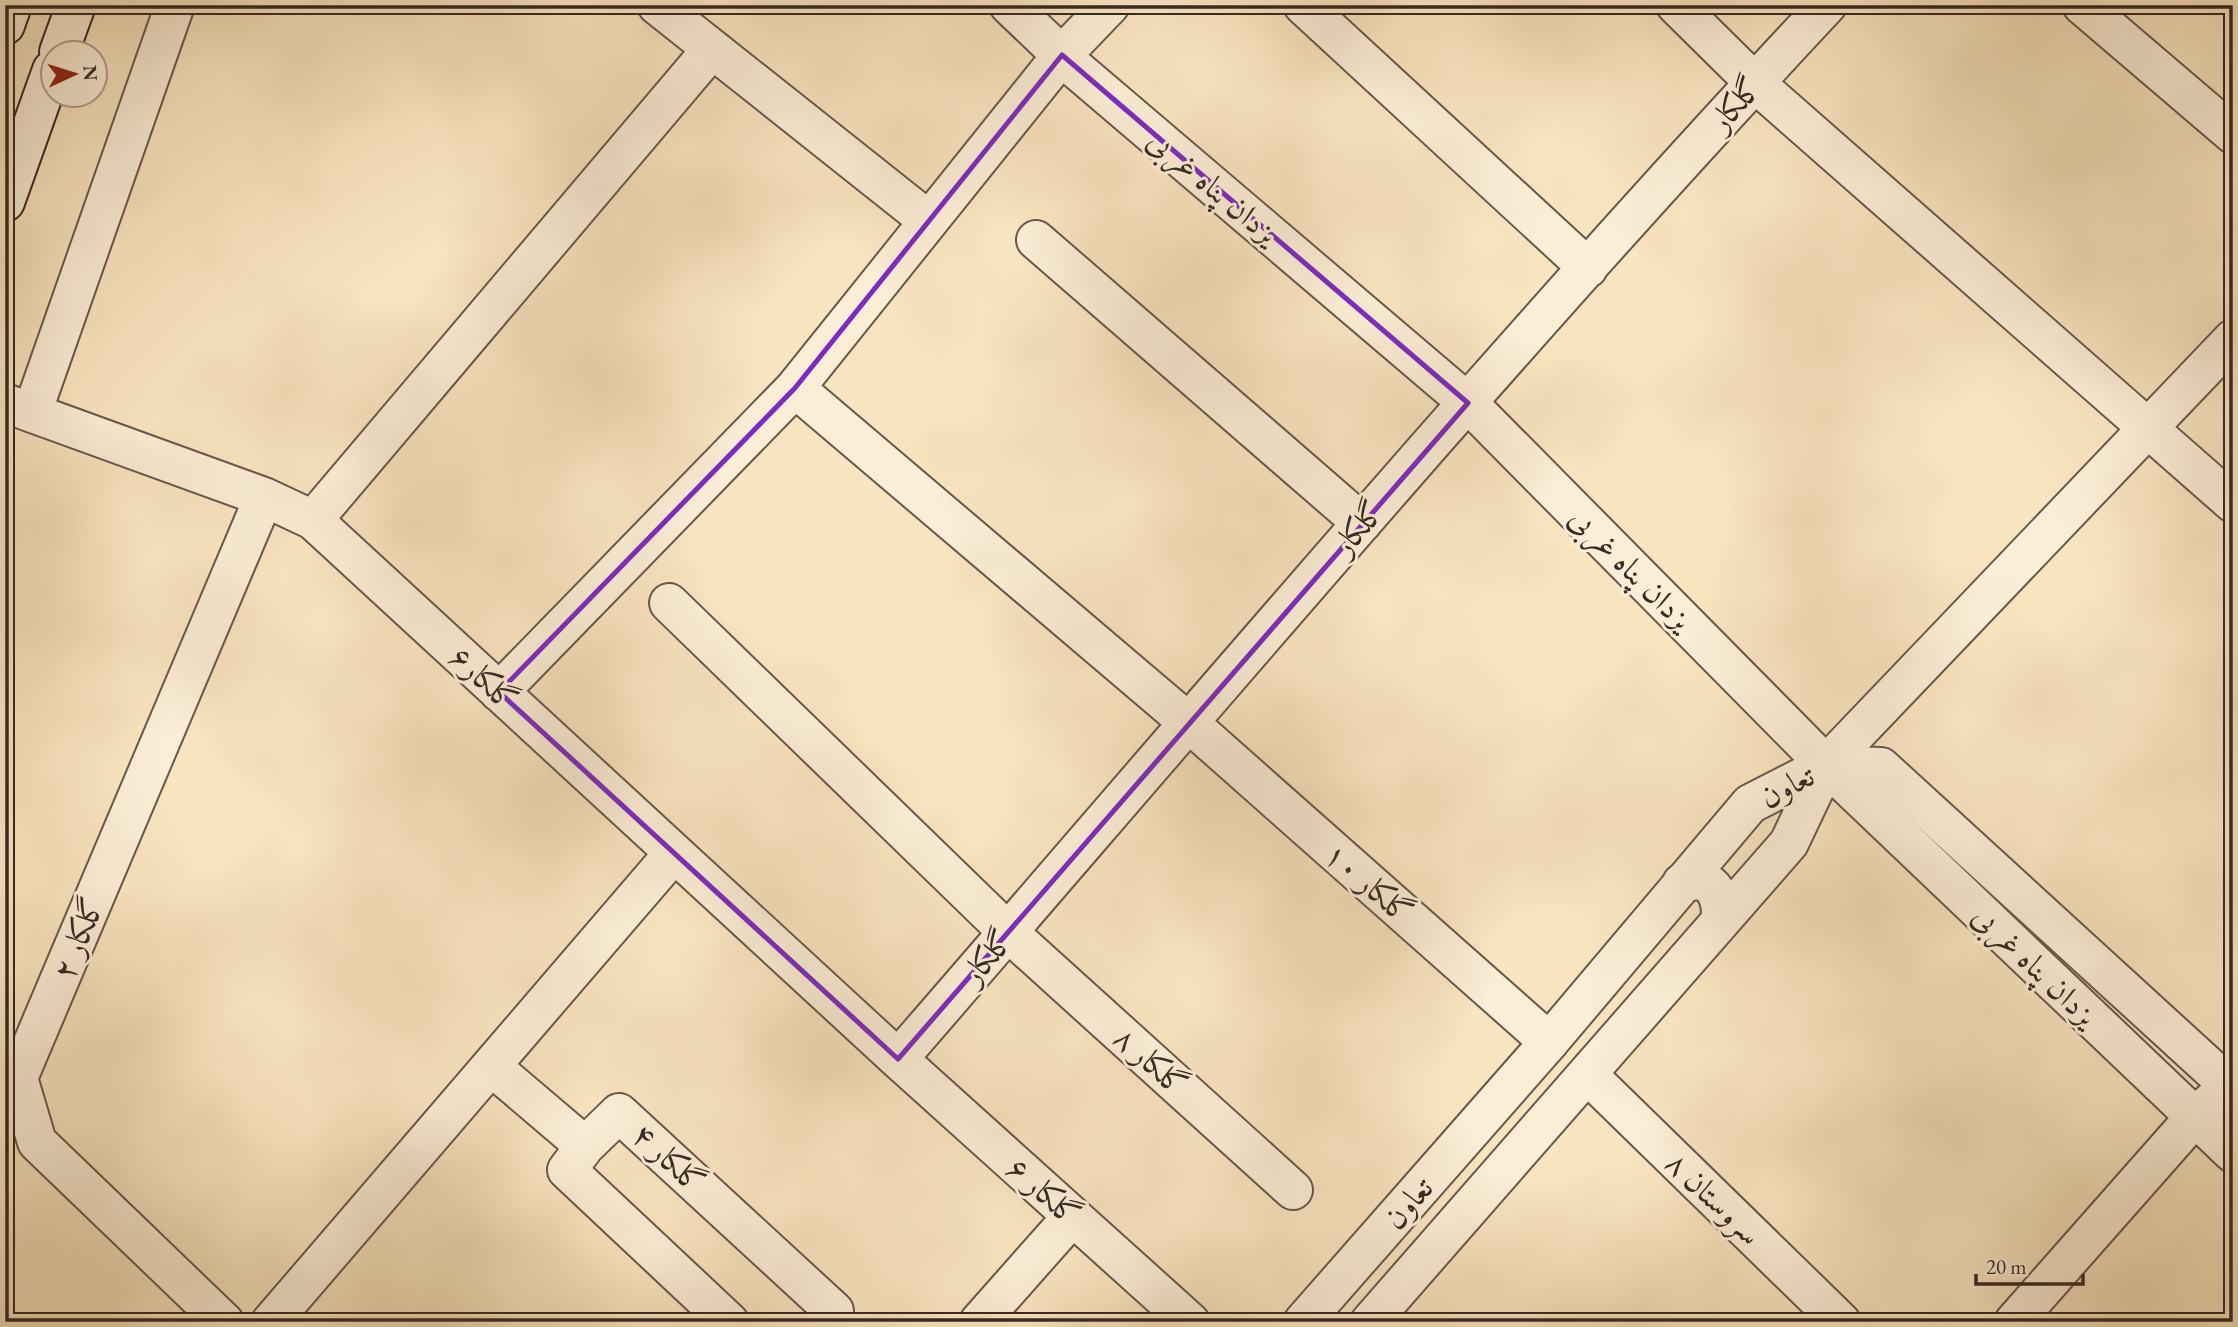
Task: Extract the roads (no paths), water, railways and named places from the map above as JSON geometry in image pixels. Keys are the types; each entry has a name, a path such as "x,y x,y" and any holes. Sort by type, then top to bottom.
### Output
{"street":[{"path":"5,25 12,5"},
{"path":"64,38 76,5"},
{"path":"19,408 175,5"},
{"path":"657,5 929,221"},
{"name":"یزدان پناه غربی","path":"1009,5 1062,55 1468,403 1826,765 2233,1153"},
{"path":"499,692 794,388 1062,55 1110,5"},
{"path":"1303,5 1588,268"},
{"path":"1675,5 1754,82 2233,503"},
{"name":"گلکار","path":"898,1059 1362,523 1754,82 1826,5"},
{"path":"2082,5 2233,134"},
{"path":"313,520 712,49"},
{"path":"5,202 38,108"},
{"path":"1036,240 1362,523"},
{"path":"1826,765 2233,339"},
{"name":"گلکار ۱۰","path":"794,388 1189,723 1549,1042"},
{"name":"گلکار۶","path":"19,408 264,496 313,520 898,1059"},
{"name":"گلکار ۲","path":"224,1322 37,1142 12,1095 264,496"},
{"name":"گلکار ۸","path":"668,603 1008,932 1293,1190"},
{"path":"1826,765 1881,767 2232,1086 2194,1118 2014,1322"},
{"name":"تعاون","path":"1303,1322 1549,1042 1750,804 1826,765"},
{"name":"تعاون","path":"1370,1322 1789,843 1826,765"},
{"path":"271,1322 674,853"},
{"path":"1682,883 1700,880 1711,887 1722,909 1720,921"},
{"name":"گلکار ۶","path":"898,1059 1190,1322"},
{"name":"گلکار ۴","path":"491,1066 585,1146 619,1113 834,1311 828,1322"},
{"name":"سروستان ۸","path":"1588,1075 1841,1322"},
{"path":"585,1146 567,1170 729,1322"},
{"path":"979,1322 1072,1217"}]}
